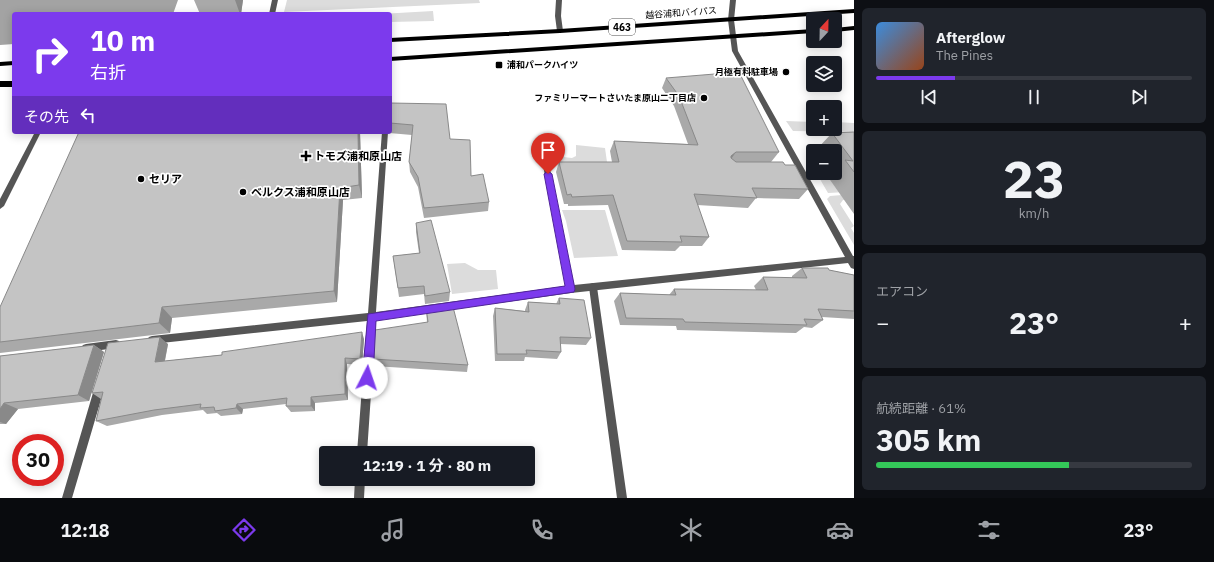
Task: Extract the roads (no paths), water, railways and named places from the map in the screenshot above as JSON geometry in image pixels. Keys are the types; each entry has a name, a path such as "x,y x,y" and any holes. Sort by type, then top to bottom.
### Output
{"highway":[{"name":"越谷浦和バイパス","path":"392,40 560,31 854,11"},
{"path":"842,29 854,28"},
{"name":"463","path":"392,59 806,31"},
{"path":"0,64 12,63"},
{"path":"0,84 12,84"}],"street":[{"path":"272,12 275,0"},
{"path":"559,0 558,16 560,31"},
{"path":"143,341 371,317 571,289 853,262 795,167 735,51 731,20 733,0"},
{"path":"0,206 37,134"},
{"path":"362,446 385,134"},
{"path":"546,160 571,289"},
{"path":"593,287 622,498"},
{"path":"75,349 111,348 128,343"},
{"path":"67,498 103,375"},
{"path":"359,498 360,486"}],"place":[{"name":"浦和パークハイツ","path":"499,65"},
{"name":"月極有料駐車場","path":"786,72"},
{"name":"ファミリーマートさいたま原山二丁目店","path":"704,98"},
{"name":"トモズ浦和原山店","path":"306,156"},
{"name":"セリア","path":"141,179"},
{"name":"ベルクス浦和原山店","path":"243,192"}]}
